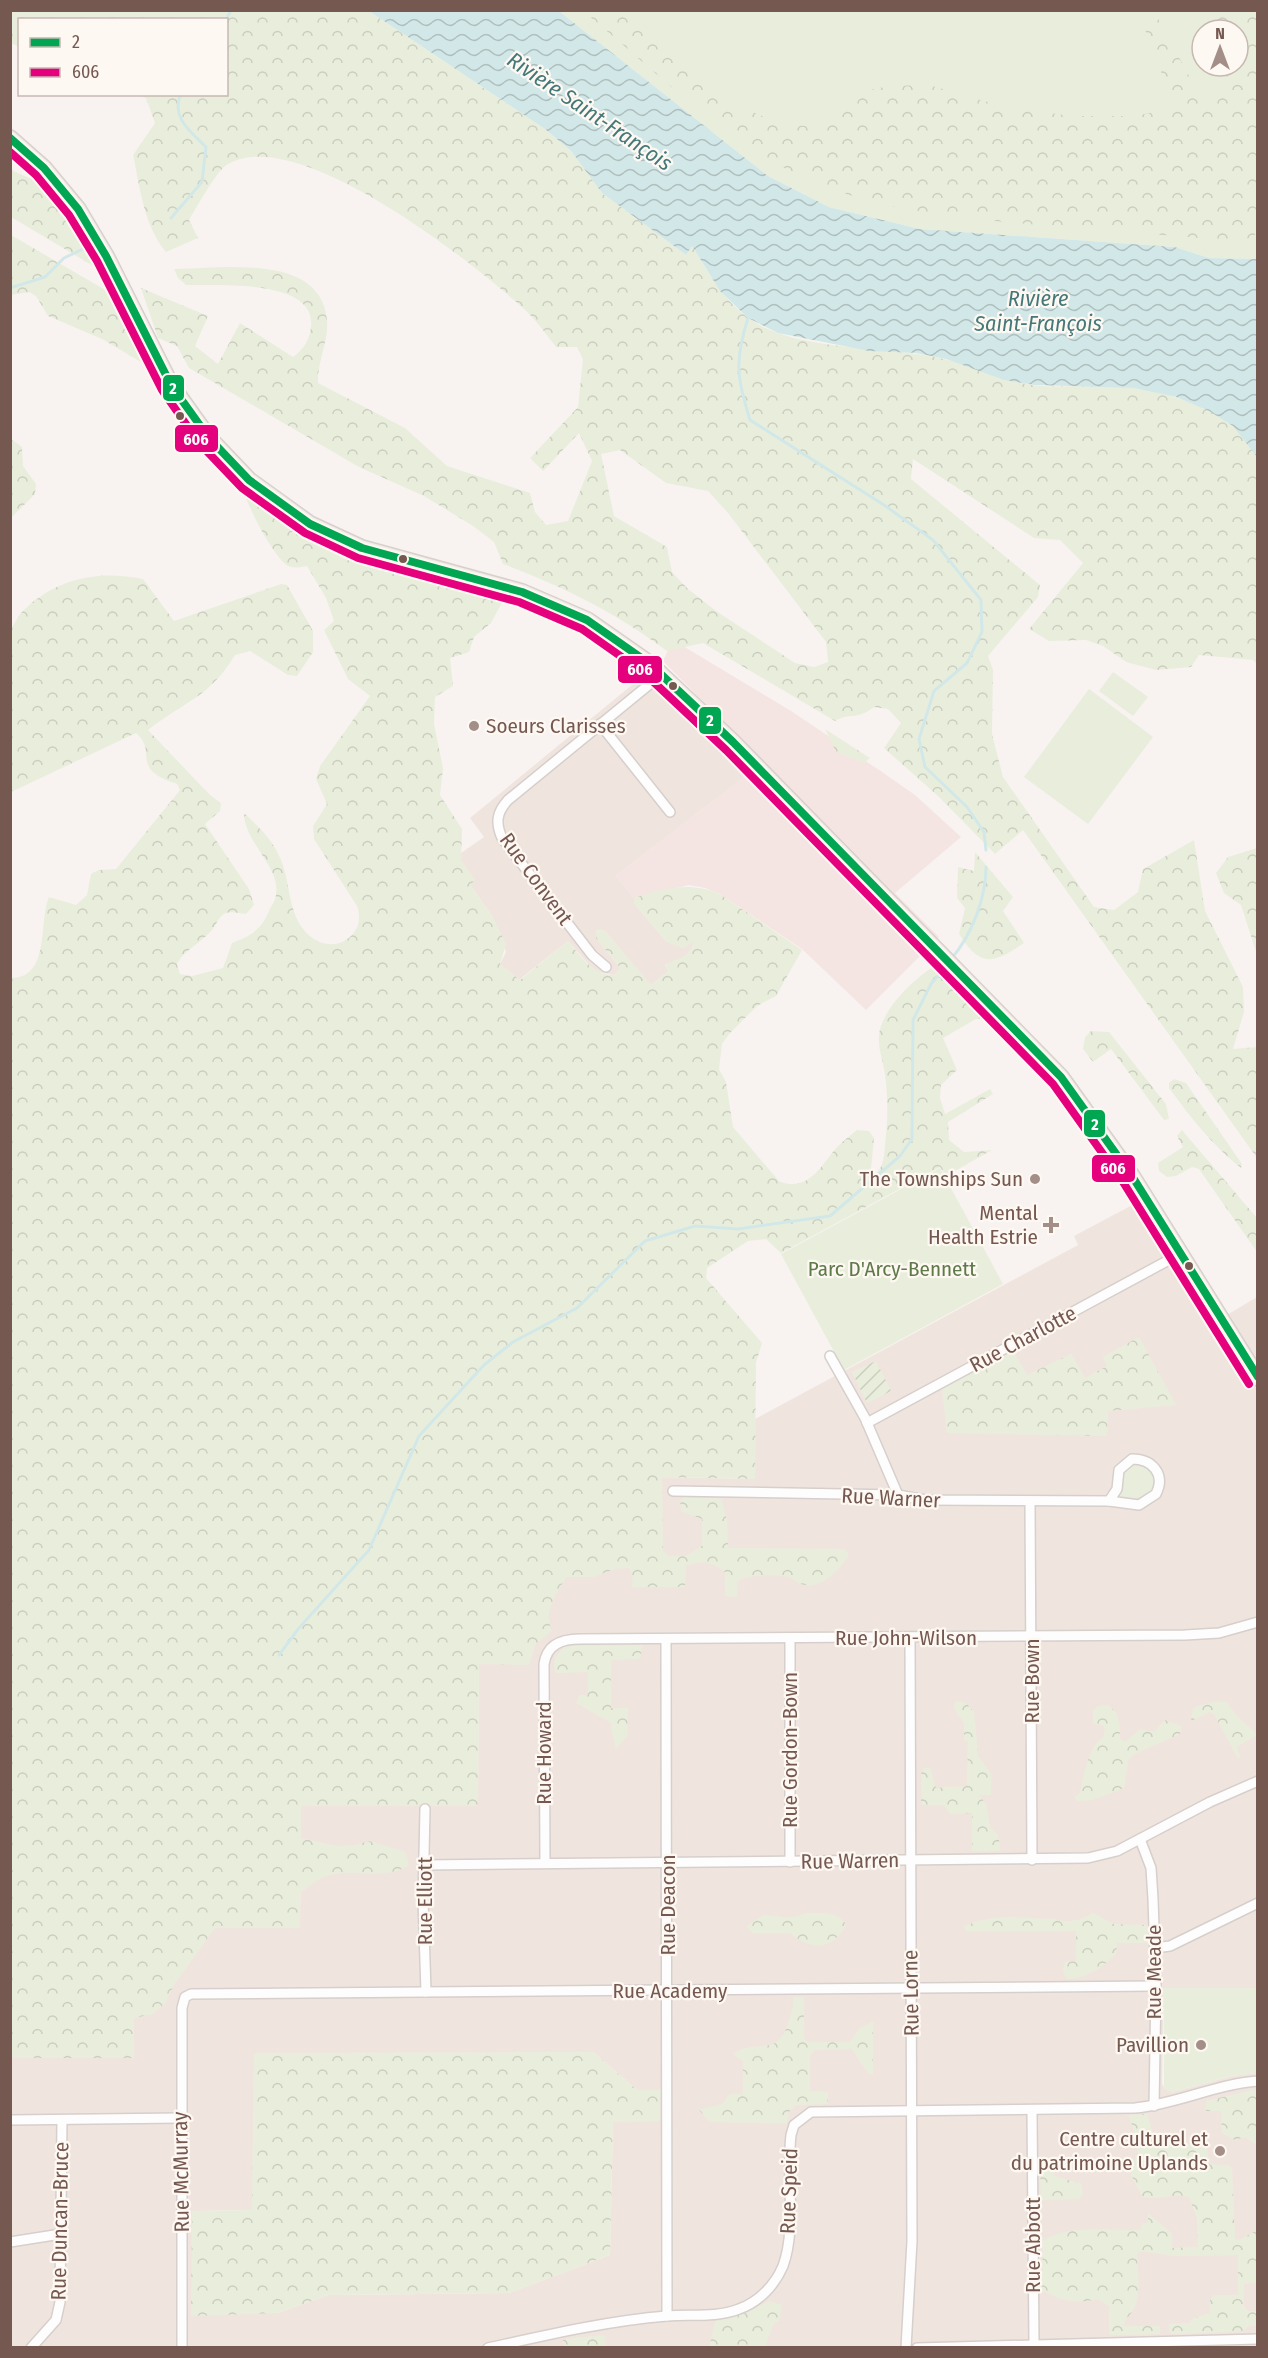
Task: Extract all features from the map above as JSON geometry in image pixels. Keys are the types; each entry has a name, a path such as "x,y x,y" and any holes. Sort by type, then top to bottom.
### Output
{"main road":[{"path":"10,138 44,168 78,209 106,256 171,385 196,422 236,468 290,512 337,537 382,554 498,584 556,605 605,631 662,674 750,759 1061,1077 1109,1142 1257,1378"}],"street":[{"name":"Rue Convent","path":"606,967 596,960 506,844 498,830 498,813 508,800 662,674"},
{"path":"600,724 670,812"},
{"name":"Rue Charlotte","path":"867,1423 1180,1254"},
{"path":"830,1356 867,1423 898,1495"},
{"name":"Rue Warner","path":"672,1491 898,1495 924,1500 1109,1501 1139,1505 1152,1499 1160,1483 1156,1468 1145,1460 1126,1462 1119,1470 1117,1489 1109,1501"},
{"name":"Rue Bown","path":"1030,1502 1032,1860"},
{"name":"Rue John-Wilson","path":"553,1645 569,1639 1203,1634 1257,1622"},
{"name":"Rue Lorne","path":"906,2348 912,2257 910,1638"},
{"name":"Rue Deacon","path":"666,1639 667,2316"},
{"name":"Rue Gordon-Bown","path":"790,1639 790,1862"},
{"name":"Rue Howard","path":"545,1863 544,1664 545,1656 553,1645"},
{"name":"Rue Warren","path":"424,1865 1032,1860 1095,1857 1117,1851 1257,1781"},
{"name":"Rue Elliott","path":"425,1809 426,1992"},
{"name":"Rue Meade","path":"1140,1839 1148,1856 1152,1879 1156,1986 1154,2106"},
{"path":"1155,1948 1170,1946 1257,1904"},
{"name":"Rue Academy","path":"185,1997 199,1993 1156,1986"},
{"name":"Rue McMurray","path":"182,2348 181,2118 182,2008 185,1997"},
{"name":"Rue Speid","path":"488,2348 565,2330 667,2316 713,2314 739,2310 761,2296 778,2276 788,2237 791,2134 802,2117 822,2110 1032,2110 1154,2106 1257,2081"},
{"name":"Rue Abbott","path":"1032,2110 1034,2344"},
{"path":"10,2120 181,2118"},
{"name":"Rue Duncan-Bruce","path":"31,2348 50,2329 59,2312 62,2120"},
{"path":"10,2242 61,2234"},
{"path":"917,2348 1257,2339"}],"shaded area":[{"path":"673,640 791,711 885,774 915,795 961,837 895,893 939,937 866,1010 802,949 720,894 689,885 634,898 616,876 763,762 663,661"},
{"path":"644,675 677,699 748,774 616,876 634,898 634,903 667,942 693,941 693,948 685,957 665,965 669,971 650,986 605,931 597,930 596,938 621,969 614,975 598,972 591,967 568,941 519,980 500,964 506,952 492,916 470,885 461,860 461,853 484,837 470,818"},
{"path":"1136,1203 1210,1325 1257,1297 1257,1988 1164,1988 1162,2083 1172,2092 1232,2076 1257,2073 1257,2347 11,2348 11,2058 134,2058 134,1928 300,1928 301,1806 478,1806 479,1576 661,1477 754,1479 755,1419 1078,1245 1074,1236","holes":["593,2052 637,2090 660,2090 613,2121 610,2255 509,2293 329,2295 277,2313 192,2211 252,2210"]}],"green space":[{"path":"11,11 369,11 545,129 571,151 602,193 686,255 692,246 730,302 747,317 767,329 790,337 816,342 944,359 1031,385 1122,387 1150,391 1186,401 1221,418 1237,429 1249,442 1257,456 1259,467 1257,664 1253,660 1199,655 1191,667 1156,670 1126,662 1103,646 1086,640 1049,641 1029,629 1083,563 1060,540 1034,538 913,459 911,479 1040,585 1038,597 988,656 993,670 992,734 1003,777 1094,907 1114,910 1138,892 1143,869 1194,840 1205,911 1243,987 1244,1012 1233,1049 1257,1047 1257,1158 1023,830 995,854 939,797 884,748 901,723 888,709 874,707 862,714 835,721 703,643 667,651 608,612 547,582 503,564 494,542 473,526 424,496 359,467 189,368 177,346 158,338 141,288 208,316 195,346 218,364 240,323 293,357 306,343 311,326 308,310 298,299 281,292 261,288 186,285 178,278 174,269 242,267 289,274 307,283 321,298 327,320 318,383 405,428 447,466 530,493 535,512 546,525 568,521 592,461 579,433 543,471 530,458 578,407 583,359 577,347 556,347 524,309 466,261 380,202 335,178 292,162 254,157 224,167 189,220 198,238 166,252 148,219 133,155 155,123 146,98 139,96 228,96 228,18 18,18 18,46 11,43","holes":["620,450 666,483 708,491 728,513 826,642 828,662 814,667 795,663 716,611 687,588 672,572 667,547 614,516 601,454"]},
{"path":"559,11 1231,11 1235,18 1190,18 1190,78 1250,78 1250,41 1257,52 1257,259 1209,258 1175,247 920,229 829,207 768,176"},
{"path":"583,11 630,11 673,54 721,94 748,110 775,121 805,126 836,124 839,103 855,93 889,86 929,85 998,105 1070,116 1135,116 1173,108 1156,56 1137,11 1154,11 1202,100 1220,92 1218,78 1250,78 1250,18 1199,18 1196,11 1257,11 1257,233 1250,238 1236,241 980,220 909,210 874,202 807,179 775,163 724,129"},
{"path":"11,170 43,184 67,215 95,267 11,217"},
{"path":"11,235 107,291 146,365 102,339 48,316 36,296 29,292 11,295"},
{"path":"10,438 22,447 23,466 36,484 35,494 11,518"},
{"path":"242,487 284,521 339,550 505,597 491,623 474,637 469,652 450,658 453,686 435,697 434,724 443,768 440,795 462,829 461,860 475,880 470,885 492,916 506,944 500,964 520,980 568,941 593,968 599,972 614,975 621,969 596,938 596,930 605,931 651,985 669,971 665,966 690,951 693,942 683,948 667,942 634,903 634,898 677,887 698,888 720,894 802,950 776,996 757,1006 722,1044 719,1069 726,1082 733,1127 779,1181 789,1184 799,1183 814,1175 838,1146 857,1130 869,1131 874,1138 871,1169 876,1174 879,1171 884,1156 887,1127 887,1092 879,1046 880,1029 889,1010 903,992 937,964 942,965 987,1011 983,1018 976,1019 943,1038 957,1070 941,1085 940,1098 945,1114 990,1089 993,1094 948,1122 949,1140 964,1152 992,1150 946,1176 940,1167 781,1253 766,1239 748,1241 707,1268 706,1278 762,1343 756,1363 755,1479 662,1477 663,1551 668,1556 686,1556 702,1546 702,1519 681,1511 680,1501 684,1497 721,1499 727,1520 728,1548 844,1549 849,1554 835,1572 822,1582 808,1585 783,1576 748,1577 737,1581 737,1597 725,1596 725,1572 707,1563 686,1565 685,1587 632,1587 633,1577 629,1568 615,1569 593,1577 566,1577 550,1609 549,1623 552,1630 535,1645 529,1665 479,1664 478,1806 301,1806 301,1838 336,1846 356,1845 369,1841 405,1852 409,1865 390,1872 339,1873 317,1880 300,1893 300,1928 215,1928 175,1983 165,2003 153,2014 134,2018 134,2058 11,2058 10,978 23,976 32,969 37,959 49,897 76,905 87,895 91,874 99,870 116,869 180,790 177,784 153,772 149,766 142,740 136,733 11,792 11,629 22,612 50,590 79,579 95,576 127,576 143,579 174,621 281,584 287,585 313,631 313,652 297,676 288,675 250,651 235,655 216,681 206,690 148,730 210,795 221,803 220,811 205,824 249,889 254,905 246,914 231,912 224,914 211,931 184,954 177,964 180,974 192,976 223,968 232,943 245,938 259,928 274,901 276,884 273,874 250,834 244,813 265,834 278,853 295,913 305,932 323,943 340,943 348,939 358,925 357,906 314,839 313,826 327,804 316,779 320,766 370,696 348,679 324,630 334,621 326,598 307,566 298,568 289,566 278,556 260,527"},
{"path":"1113,672 1148,697 1133,716 1099,691"},
{"path":"1089,689 1153,737 1088,824 1024,777"},
{"path":"825,729 870,758 864,763 836,752"},
{"path":"1258,848 1257,955 1241,905 1224,893 1216,873 1228,857"},
{"path":"975,852 1013,897 1003,911 1024,943 996,958 981,958 959,934 965,908 957,898 958,867 974,871"},
{"path":"1091,1031 1109,1032 1166,1104 1169,1119 1164,1120 1111,1049 1093,1062 1083,1049 1085,1037"},
{"path":"1174,1079 1186,1083 1242,1164 1241,1168 1211,1140 1177,1099 1169,1088 1169,1083"},
{"path":"1182,1130 1257,1218 1257,1252 1199,1169 1192,1167 1176,1176 1167,1177 1159,1171 1158,1163 1183,1147 1177,1136"},
{"name":"Parc D'Arcy-Bennett","path":"940,1168 1003,1284 844,1370 781,1254"},
{"path":"1139,1337 1176,1405 1108,1411 1107,1436 947,1433 942,1388 1013,1351 1027,1375 1071,1354 1085,1378 1107,1366 1103,1357"},
{"path":"876,1361 891,1391 867,1403 852,1372"},
{"path":"1139,1464 1149,1470 1154,1479 1150,1491 1137,1498 1119,1496 1122,1474 1129,1465"},
{"path":"642,1645 641,1656 638,1659 611,1660 611,1708 628,1708 627,1736 616,1749 610,1722 576,1703 580,1695 588,1695 588,1672 556,1673 554,1664 558,1654 568,1646"},
{"path":"955,1702 967,1704 974,1712 978,1756 991,1774 991,1795 979,1795 986,1804 990,1828 997,1835 1000,1851 972,1851 972,1813 950,1814 944,1805 921,1805 921,1774 924,1768 930,1768 936,1788 967,1786 968,1741 964,1740 964,1723 954,1708"},
{"path":"1213,1702 1227,1702 1237,1716 1257,1735 1236,1747 1240,1756 1238,1759 1214,1714 1210,1712 1191,1721 1193,1708"},
{"path":"1108,1705 1117,1716 1120,1739 1125,1742 1141,1729 1154,1732 1165,1720 1181,1726 1180,1734 1134,1754 1128,1760 1124,1788 1092,1800 1077,1801 1075,1797 1080,1793 1090,1755 1103,1738 1105,1729 1103,1725 1093,1724 1093,1711 1098,1706"},
{"path":"807,1913 833,1915 846,1924 835,1939 821,1945 806,1943 790,1933 753,1933 746,1926 764,1915 791,1918"},
{"path":"1093,1913 1113,1924 1148,1925 1148,1943 1117,1943 1116,1954 1106,1963 1088,1974 1067,1979 1063,1971 1065,1962 1076,1961 1076,1931 966,1931 964,1927 986,1919 1020,1918 1070,1921"},
{"path":"1164,1988 1257,1988 1257,2073 1232,2076 1172,2092 1164,2089"},
{"path":"793,1997 804,1997 804,2038 807,2042 850,2042 860,2028 873,2022 873,2075 868,2073 852,2049 814,2050 810,2056 810,2091 828,2092 828,2104 796,2105 788,2113 787,2123 710,2122 699,2110 722,2104 730,2094 743,2094 743,2061 733,2054 742,2049 766,2046 779,2040 789,2021"},
{"path":"593,2052 637,2090 661,2090 660,2121 613,2122 610,2255 509,2293 329,2295 277,2313 191,2316 192,2211 252,2210 254,2053"},
{"path":"1257,2089 1257,2145 1245,2137 1235,2140 1222,2133 1221,2111 1206,2111 1206,2101"},
{"path":"1147,2114 1155,2141 1160,2144 1207,2144 1208,2164 1228,2165 1232,2168 1235,2239 1240,2240 1257,2230 1257,2283 1244,2284 1244,2306 1248,2311 1257,2311 1257,2325 1249,2326 1242,2331 1170,2334 1169,2324 1189,2323 1192,2319 1210,2313 1210,2300 1214,2295 1238,2295 1238,2255 1176,2256 1141,2251 1137,2254 1137,2298 1124,2326 1160,2326 1160,2334 1109,2335 1109,2306 1098,2299 1069,2300 1042,2290 1043,2241 1064,2232 1140,2230 1142,2223 1148,2223 1148,2213 1172,2234 1172,2248 1198,2247 1197,2218 1189,2197 1148,2198 1142,2196 1129,2171 1130,2163 1137,2157 1137,2142 1129,2115"},
{"path":"1040,2160 1044,2160 1055,2176 1081,2184 1083,2193 1079,2199 1041,2200"},
{"path":"769,2301 782,2305 779,2321 773,2324 765,2347 709,2347 716,2319 743,2314"},
{"path":"605,2335 606,2347 564,2347 563,2340 566,2339"}],"water":[{"name":"Rivière Saint-François","path":"369,11 559,11 768,176 829,207 920,229 1175,247 1209,258 1257,259 1257,457 1233,426 1209,411 1176,397 1134,388 1034,385 1004,380 946,359 916,353 869,351 778,333 748,318 720,291 692,246 686,255 602,193 571,151 545,129"}],"waterway":[{"path":"227,18 231,10"},
{"path":"171,218 202,182 206,147 180,117 178,102 180,96"},
{"path":"10,288 45,277 64,258 83,249"},
{"path":"748,318 739,358 739,369 742,392 750,420 884,505 933,540 981,600 982,632 967,663 934,691 919,739 925,767 967,807 984,832 986,850"},
{"path":"952,958 972,927 981,903 986,867"},
{"path":"279,1655 299,1628 369,1550 419,1436 484,1365 513,1342 577,1308 645,1241 695,1226 738,1229 830,1216 900,1156 912,1139 913,1020 931,984 946,966"}],"transit line":[{"name":"2","path":"10,138 44,168 78,209 106,256 171,385 209,438 249,480 310,524 362,548 522,592 587,620 650,664 733,742 1061,1077 1132,1176 1258,1377"},
{"name":"606","path":"10,152 36,175 69,215 97,261 162,390 200,444 242,488 305,533 358,558 519,602 582,629 643,672 726,750 1053,1084 1123,1182 1249,1384"}],"place":[{"name":"Soeurs Clarisses","path":"474,726"},
{"name":"The Townships Sun","path":"1035,1179"},
{"name":"Mental Health Estrie","path":"1051,1225"},
{"name":"Pavillion","path":"1201,2045"},
{"name":"Centre culturel et du patrimoine Uplands","path":"1220,2151"}]}
